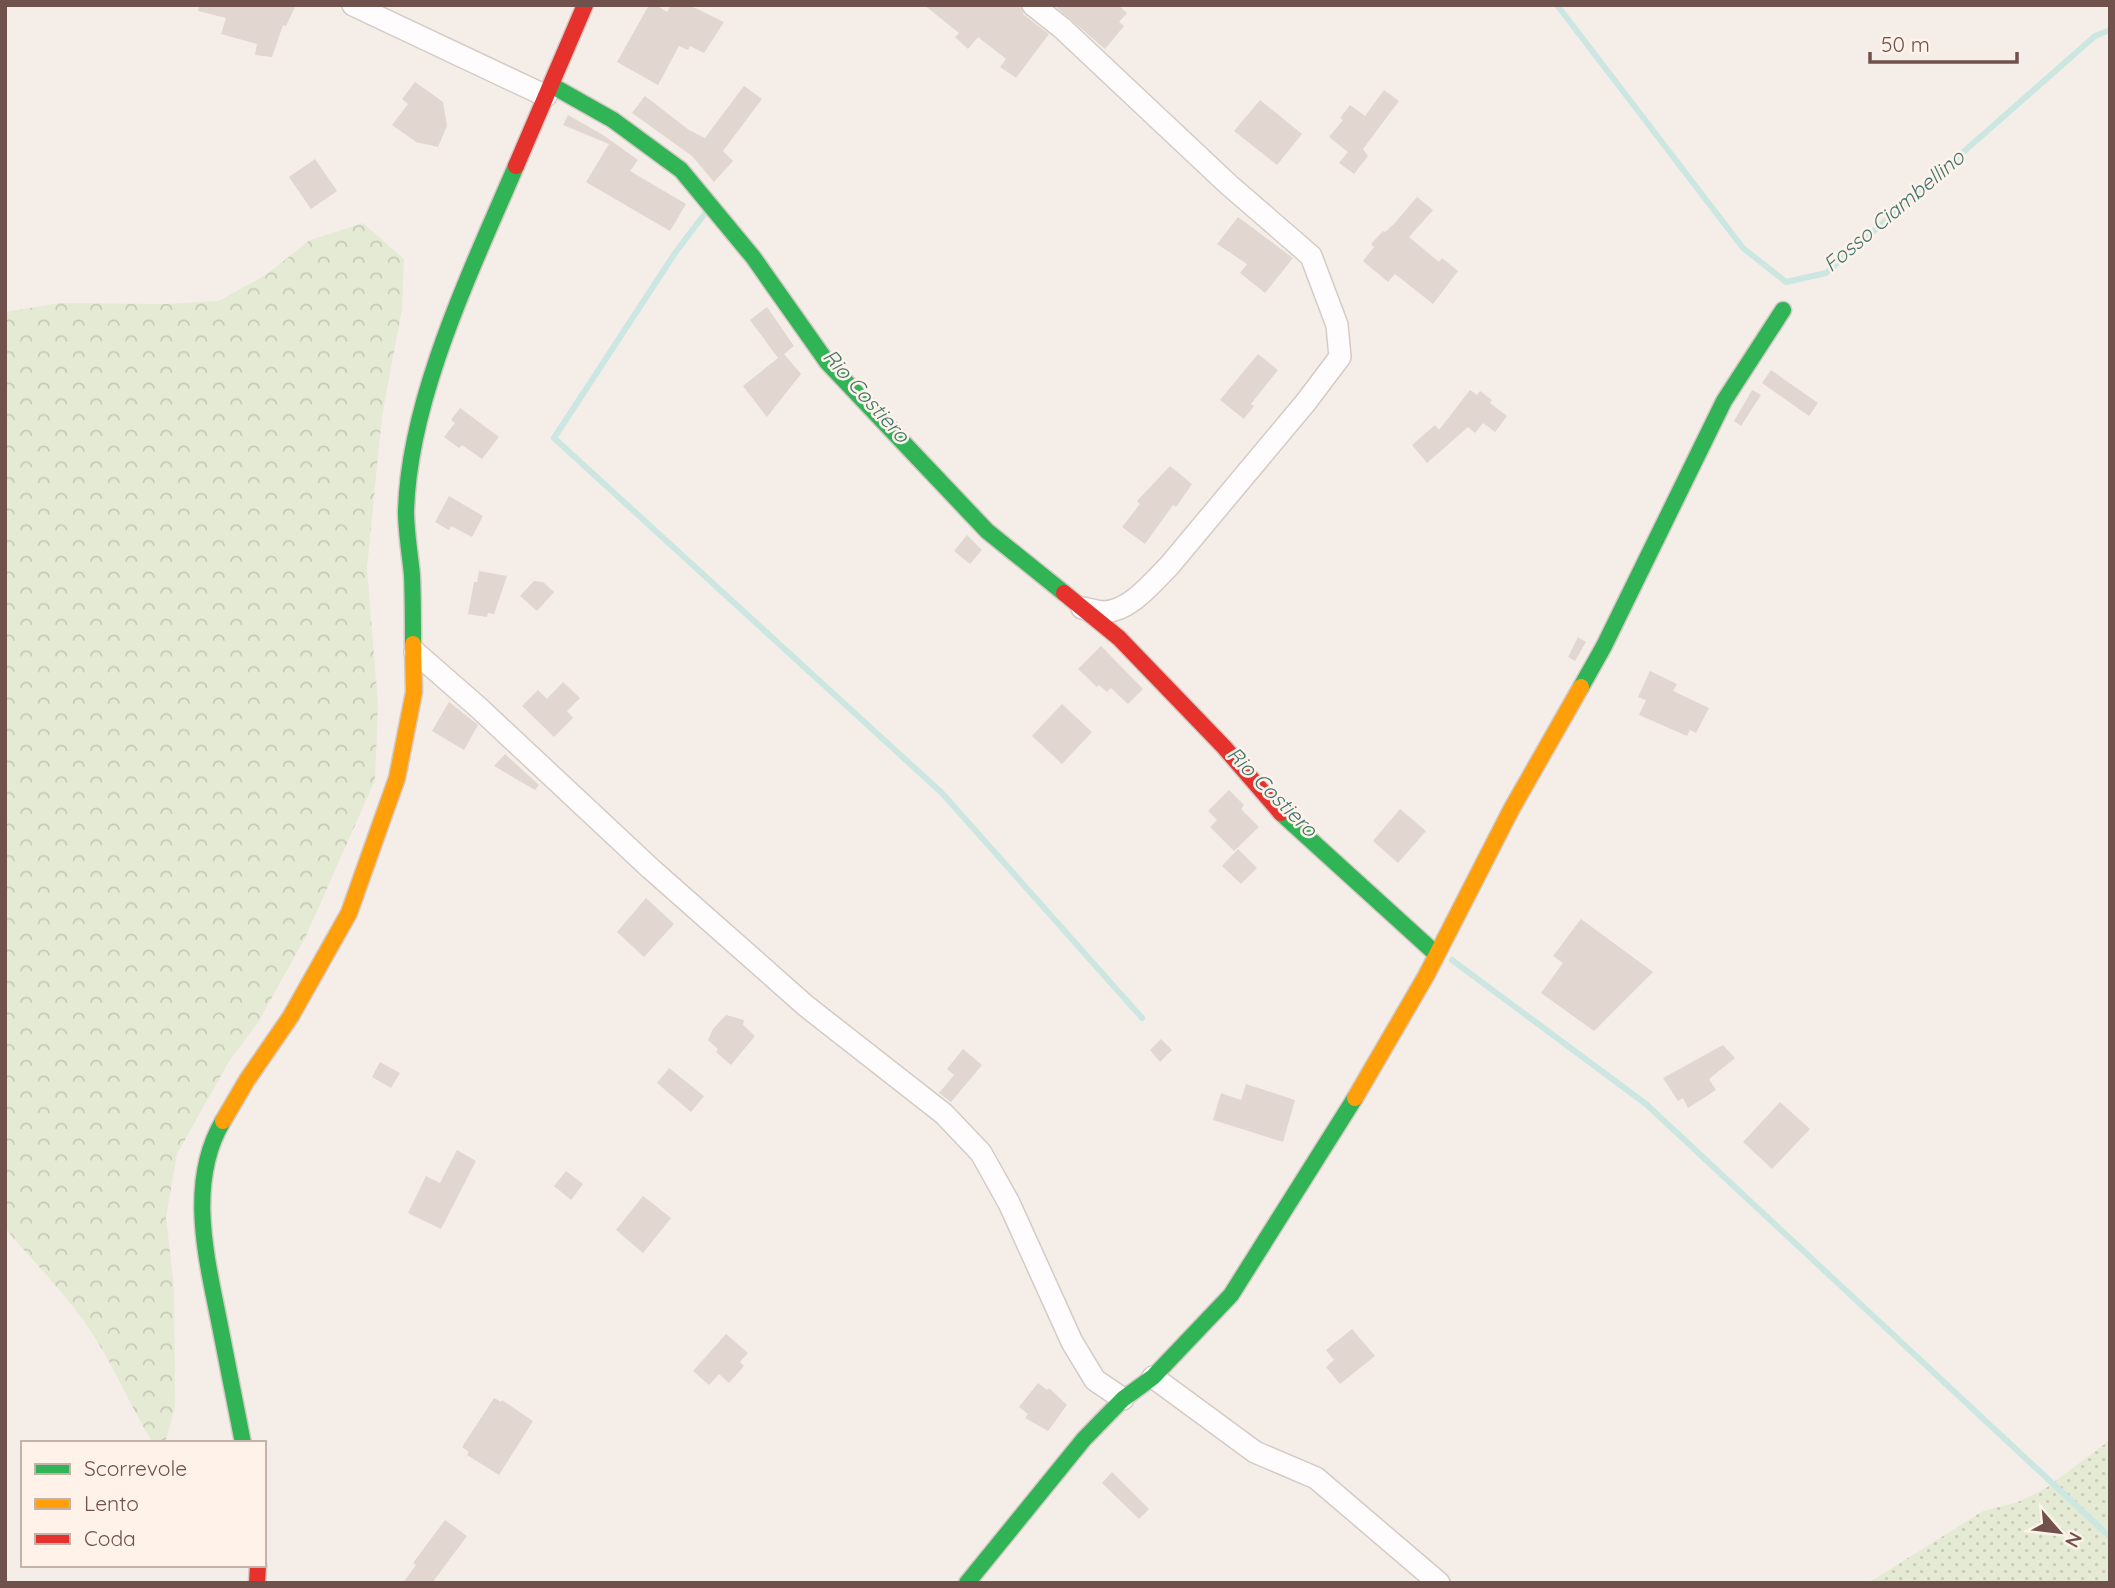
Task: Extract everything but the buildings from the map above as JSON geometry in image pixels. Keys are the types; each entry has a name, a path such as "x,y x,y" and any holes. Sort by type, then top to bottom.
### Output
{"street":[{"path":"353,5 612,120 681,170 753,257 827,362 987,531 1119,638 1311,843 1435,953"},
{"path":"243,1441 203,1238 204,1174 213,1138 247,1080 291,1016 349,913 397,778 414,692 415,652 407,511 417,433 434,368 456,309 585,5"},
{"path":"1033,5 1062,28 1229,185 1311,256 1337,325 1340,357 1306,402 1169,566 1147,588 1119,609 1104,612 1082,608"},
{"path":"967,1583 1084,1439 1123,1399 1153,1377 1231,1295 1370,1073 1426,976 1435,953 1511,810 1604,646 1724,401 1783,310"},
{"path":"415,652 650,868 806,1006 944,1114 981,1153 1009,1203 1072,1342 1095,1380 1123,1399"},
{"path":"1153,1377 1255,1452 1316,1478 1438,1583"}],"green space":[{"path":"363,223 404,259 402,309 382,416 367,569 378,704 375,780 305,938 257,1024 228,1063 177,1154 166,1217 174,1287 175,1408 166,1441 152,1441 83,1320 5,1228 5,312 60,303 165,304 218,301 266,275 310,240"},
{"path":"2110,1440 2110,1583 1868,1583 1983,1511 2018,1502 2046,1488"}],"waterway":[{"name":"Fosso Ciambellino","path":"1557,5 1743,248 1786,282 1826,273 2095,36 2110,30"},
{"path":"706,212 675,253 554,438 942,793 1142,1018"},
{"path":"1452,960 1646,1104 2110,1537"}],"traffic: fast":[{"path":"551,85 613,120 681,170 753,257 827,362 987,531 1064,593"},
{"path":"413,644 412,575 406,511 418,424 446,335 516,166"},
{"path":"1581,687 1604,646 1724,401 1783,310"},
{"path":"1281,813 1435,953"},
{"path":"967,1583 1084,1439 1123,1399 1153,1377 1231,1295 1355,1098"},
{"path":"223,1121 212,1144 205,1169 203,1220 209,1271 243,1441"}],"traffic: slow":[{"path":"223,1121 247,1080 291,1016 349,913 397,778 414,692 413,644"},
{"path":"1355,1098 1426,976 1511,810 1581,687"}],"traffic: jam":[{"path":"516,166 585,5"},
{"path":"1064,593 1119,638 1224,747 1281,813"},
{"path":"257,1583 258,1567"}],"water label":[{"name":"Rio Costiero","path":"866,396"},
{"name":"Rio Costiero","path":"1272,792"}]}
